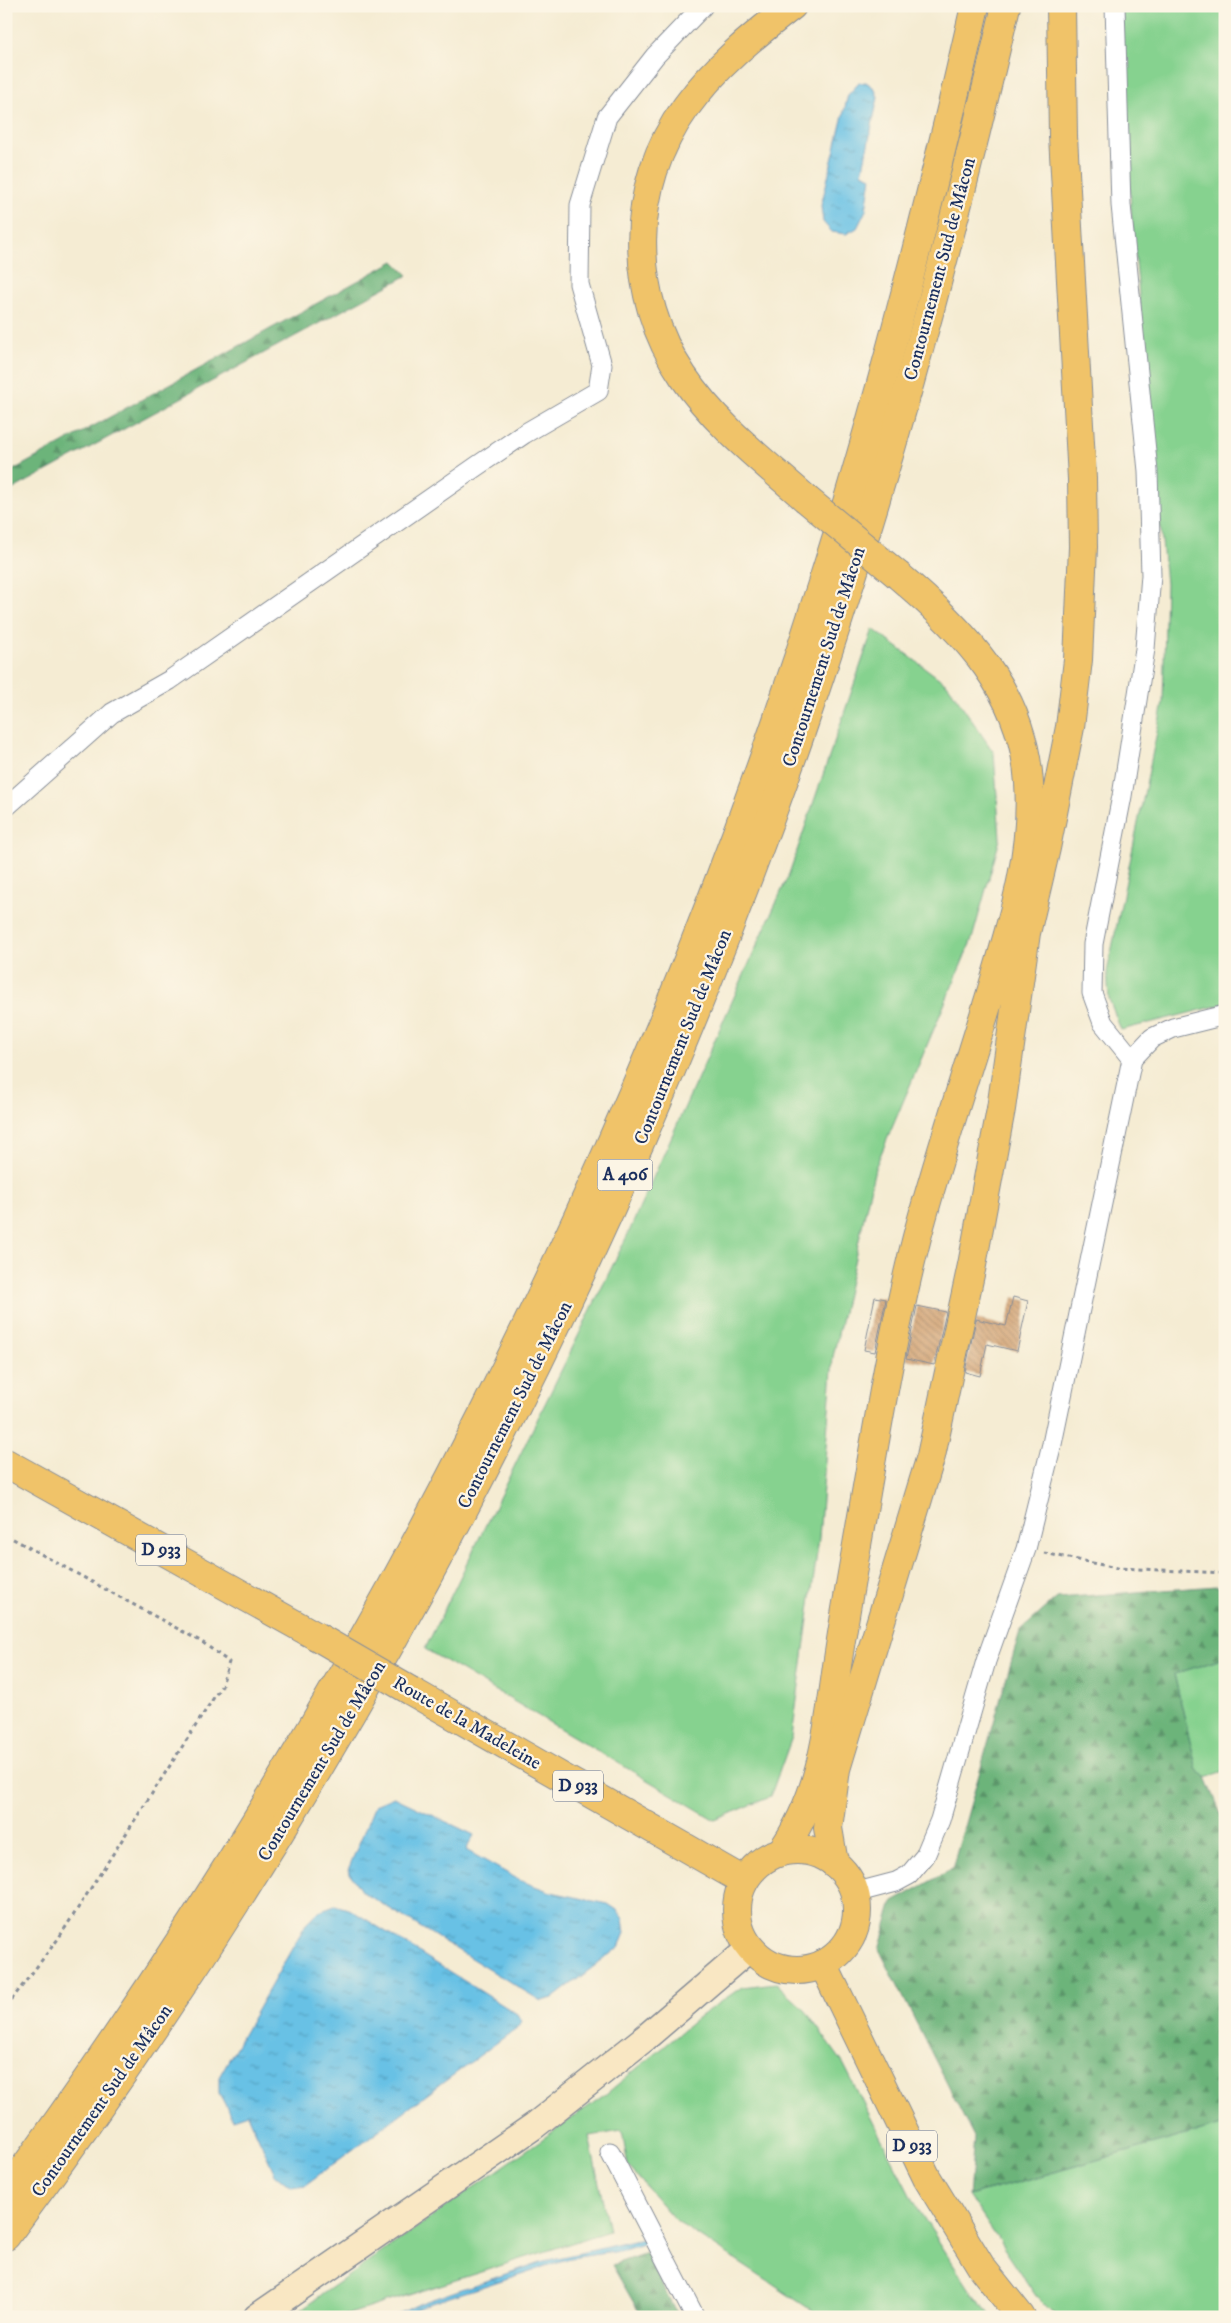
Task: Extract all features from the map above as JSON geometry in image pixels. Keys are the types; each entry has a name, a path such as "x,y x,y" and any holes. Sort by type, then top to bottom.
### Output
{"main road":[{"path":"781,1852 798,1827 806,1810 821,1765 846,1606 895,1334 917,1236 1013,917 1029,839 1029,780 1024,746 1014,713 983,660 941,612 733,435 682,376 660,334 652,313 646,290 642,257 643,217 654,169 674,124 701,87 719,68 792,6"},
{"name":"Contournement Sud de Mâcon","path":"6,2193 83,2086 164,1964 244,1840 357,1650 477,1423 542,1292 596,1175 662,1022 722,868 778,716 823,582 892,346 975,6"},
{"name":"Contournement Sud de Mâcon","path":"6,2236 73,2144 178,1992 257,1869 374,1677 509,1420 572,1292 619,1190 691,1021 755,858 802,730 840,615 921,344 1006,6"},
{"path":"834,1863 828,1828 836,1770 931,1456 972,1266 1001,1109 1026,933 1048,839 1070,727 1079,650 1084,547 1062,118 1060,6"},
{"name":"Route de la Madeleine","path":"6,1464 316,1636 744,1882"},
{"path":"792,1850 808,1851 834,1863 846,1877 854,1893 857,1907 852,1934 845,1946 823,1964 808,1969 792,1970 776,1967 762,1959 750,1948 741,1933 736,1916 737,1899 744,1882 759,1864 781,1852 792,1850"},
{"path":"257,2317 534,2126 645,2038 750,1948"},
{"name":"D 933","path":"823,1964 936,2193 982,2268 1021,2317"}],"street":[{"path":"6,807 112,713 170,680 492,456 598,390 602,365 579,284 580,205 607,117 655,56 703,6"},
{"path":"1115,6 1121,205 1148,471 1151,575 1144,659 1122,796 1093,944 1092,993 1103,1023 1132,1060"},
{"path":"854,1893 896,1882 909,1875 921,1862 932,1843 986,1661 1026,1549 1052,1444 1132,1060 1152,1038 1173,1028 1225,1014"},
{"path":"610,2152 695,2317"}],"path":[{"path":"6,1535 202,1642 228,1662 222,1685 58,1939 6,2008"},
{"path":"1026,1549 1117,1568 1225,1574"}],"green space":[{"path":"1122,6 1225,6 1225,1004 1121,1030 1109,999 1107,972 1163,703 1166,584 1131,209 1122,44"},
{"path":"394,261 408,275 6,493 6,474"},
{"path":"873,629 948,685 994,753 1000,839 972,939 875,1168 833,1357 819,1538 792,1737 770,1797 715,1820 425,1649 628,1234 789,874"},
{"path":"1216,1586 1225,1588 1225,1658 1174,1674 1197,1770 1206,1777 1225,1823 1225,2124 969,2196 974,2137 879,1949 893,1902 952,1869 1020,1631 1057,1598"},
{"path":"1225,1658 1225,1771 1206,1777 1197,1770 1174,1674"},
{"path":"776,1983 805,2010 843,2063 914,2203 976,2299 993,2317 822,2317 676,2221 628,2166 622,2131 589,2136 609,2231 340,2317 290,2317 606,2094 700,2016 742,1987"},
{"path":"1225,2124 1225,2317 1057,2317 1036,2296 969,2196"},
{"path":"646,2253 679,2317 642,2317 612,2265"}],"water":[{"path":"866,82 874,88 878,97 862,173 871,177 866,210 857,228 846,234 832,232 823,222 821,206 848,95 859,83"},
{"path":"394,1797 474,1835 466,1850 521,1881 551,1892 608,1904 617,1910 623,1919 625,1933 619,1947 553,1998 541,2001 361,1891 348,1870 375,1805"},
{"path":"335,1905 351,1910 517,2014 521,2021 518,2027 305,2185 291,2187 275,2174 248,2114 233,2119 219,2093 219,2077 306,1924 319,1911"},
{"path":"643,2239 645,2243 621,2251 570,2258 425,2305 401,2317 392,2317 421,2303 544,2261"}],"building":[{"path":"875,1297 886,1299 875,1352 864,1350"},
{"path":"1013,1297 1028,1301 1017,1351 987,1344 980,1376 965,1372 976,1319 1006,1326"},
{"path":"917,1306 946,1312 934,1365 906,1359"}]}
